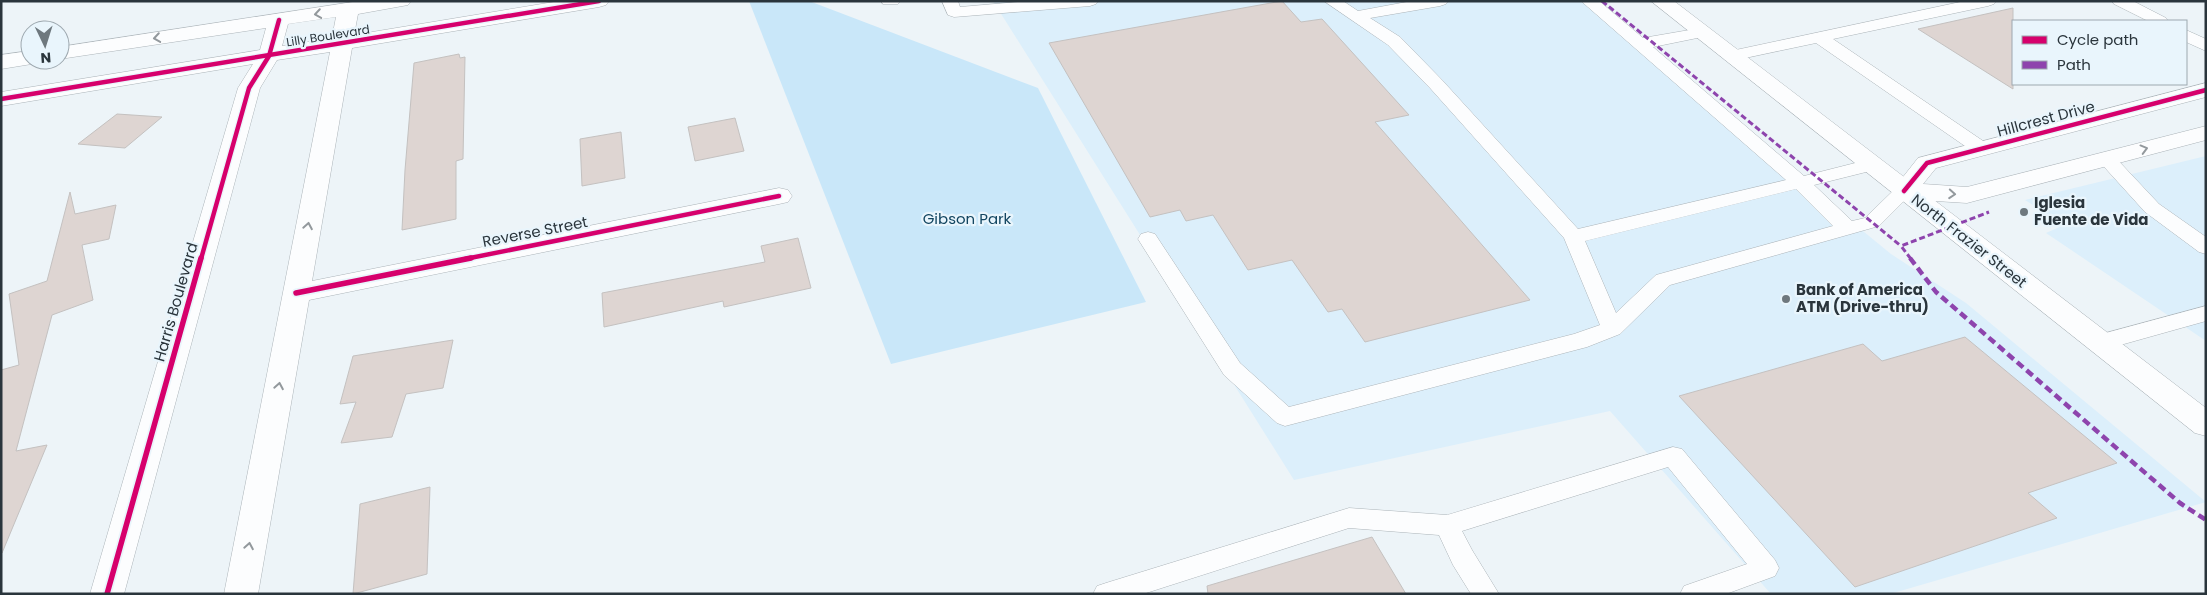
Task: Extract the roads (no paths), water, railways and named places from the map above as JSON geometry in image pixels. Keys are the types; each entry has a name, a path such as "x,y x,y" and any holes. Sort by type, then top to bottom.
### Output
{"street":[{"name":"Lilly Boulevard","path":"70,51 401,1"},
{"name":"Lilly Boulevard","path":"1,99 600,1"},
{"name":"North Frazier Street","path":"1661,1 2100,343 2202,419"},
{"path":"240,594 348,10"},
{"name":"Harris Boulevard","path":"107,594 249,88 269,56 279,20"},
{"path":"1,62 20,59"},
{"name":"Hillcrest Drive","path":"1904,191 1927,163 2206,90"},
{"path":"1904,191 1967,195 2206,133"},
{"name":"Reverse Street","path":"296,294 779,196"}],"lane":[{"path":"950,1 954,12 1090,1"},
{"path":"1332,1 1394,41 1574,236 1612,329"},
{"path":"1357,16 1440,1"},
{"path":"1592,3 1618,1"},
{"path":"1731,56 1988,1"},
{"path":"2120,1 2158,20"},
{"path":"1592,3 1779,162 1848,228"},
{"path":"1640,44 1701,33"},
{"path":"2187,36 2206,46"},
{"path":"1819,37 1982,149"},
{"path":"2106,159 2152,208 2206,247"},
{"path":"1574,236 1598,232 1870,165"},
{"path":"1148,239 1232,369 1285,417 1579,341 1612,329 1663,280 1872,222 1904,191"},
{"path":"2100,343 2206,313"},
{"path":"1106,594 1349,518 1447,525 1674,456 1766,568 1707,592"},
{"path":"1447,525 1462,558 1486,594"}],"place":[{"name":"Iglesia Fuente de Vida","path":"2024,212"},
{"name":"Bank of America ATM (Drive-thru)","path":"1786,299"}],"park label":[{"name":"Gibson Park","path":"967,219"}]}
